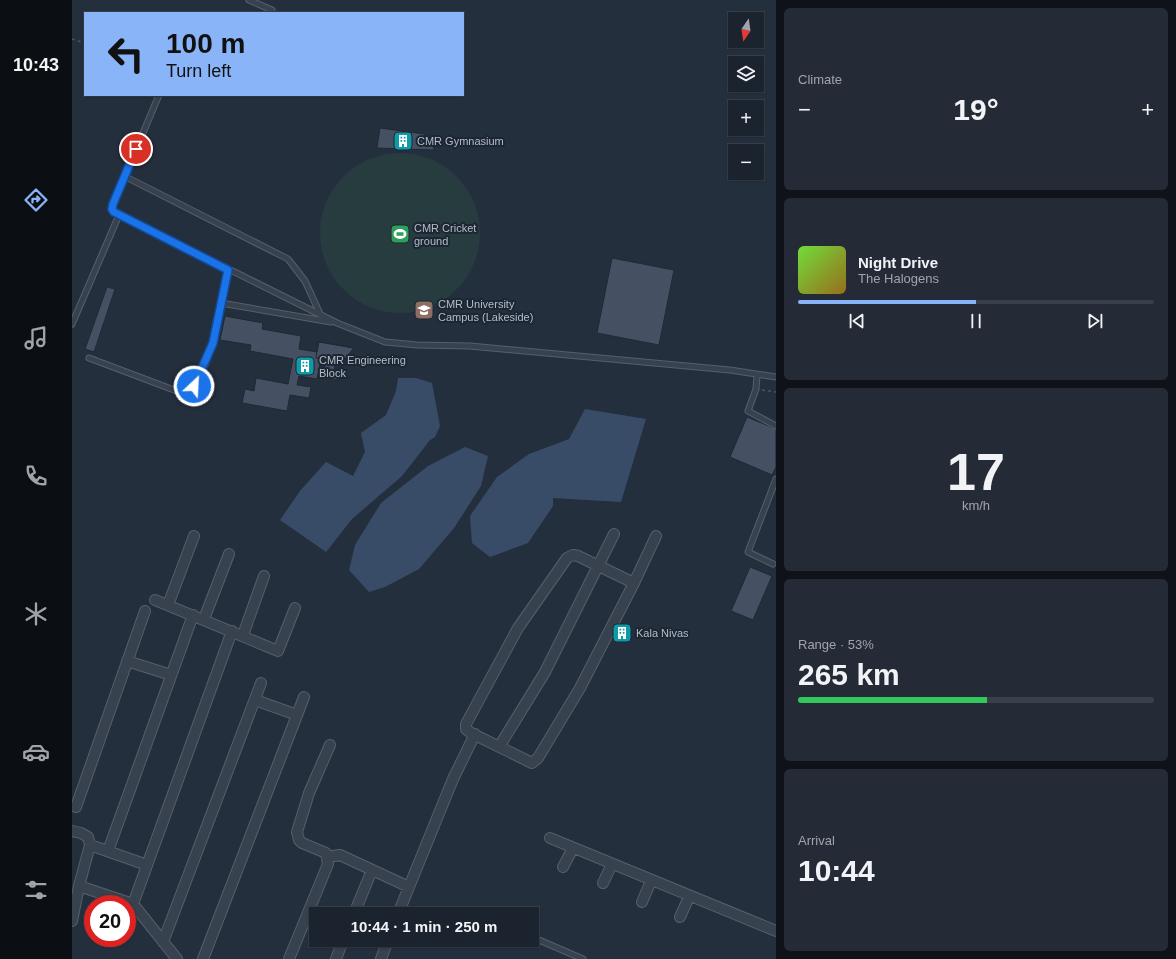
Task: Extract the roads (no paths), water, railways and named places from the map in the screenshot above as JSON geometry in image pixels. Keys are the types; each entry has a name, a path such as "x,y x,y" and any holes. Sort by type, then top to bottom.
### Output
{"street":[{"path":"498,747 545,672 614,534"},
{"path":"168,605 194,536"},
{"path":"634,583 578,556 573,555 567,558 518,628 466,724 466,729 528,762 535,762 580,688 634,583 656,536"},
{"path":"204,619 229,554"},
{"path":"243,635 264,576"},
{"path":"155,600 243,635 278,651 295,608"},
{"path":"76,807 145,611"},
{"path":"108,851 193,615"},
{"path":"136,896 232,631"},
{"path":"127,661 171,675"},
{"path":"163,942 261,683"},
{"path":"203,959 304,697"},
{"path":"255,700 297,715"},
{"path":"401,907 454,779 475,734"},
{"path":"289,959 328,864 328,857 326,853 299,840 297,832 309,793 330,745"},
{"path":"72,831 81,833 88,837 90,845 79,886 72,921"},
{"path":"550,838 689,897 776,931"},
{"path":"90,845 147,865"},
{"path":"563,867 573,848"},
{"path":"328,857 340,855 409,887"},
{"path":"603,883 612,864"},
{"path":"357,907 372,870"},
{"path":"642,902 651,881"},
{"path":"79,886 106,895"},
{"path":"680,918 689,897"},
{"path":"136,908 177,959"},
{"path":"336,959 340,947"},
{"path":"380,959 385,947"}],"lane":[{"path":"249,0 272,10"},
{"path":"158,96 112,206 114,212 321,316 377,339 398,344 470,346 730,370 776,377"},
{"path":"124,176 288,259 302,277 321,316"},
{"path":"72,324 119,215"},
{"path":"89,358 182,393 189,392 197,381 213,343 228,270"},
{"path":"221,303 337,323"},
{"path":"757,375 756,389 748,411 776,426"},
{"path":"773,564 748,552 776,479"},
{"path":"539,940 583,959"}],"water":[{"path":"398,378 416,378 432,383 440,426 435,437 430,440 402,476 352,519 326,552 280,520 300,491 326,462 353,476 365,452 361,433 386,415 396,391"},
{"path":"585,409 646,419 621,502 553,498 553,506 528,543 490,557 472,543 470,516 497,477 529,454 569,439"},
{"path":"465,447 488,456 481,486 454,528 419,569 385,587 369,592 349,570 355,545 381,503 428,466"}],"place":[{"name":"CMR Gymnasium","path":"403,141"},
{"name":"CMR Cricket ground","path":"400,234"},
{"name":"CMR University Campus (Lakeside)","path":"424,310"},
{"name":"CMR Engineering Block","path":"305,366"},
{"name":"Kala Nivas","path":"622,633"}]}
